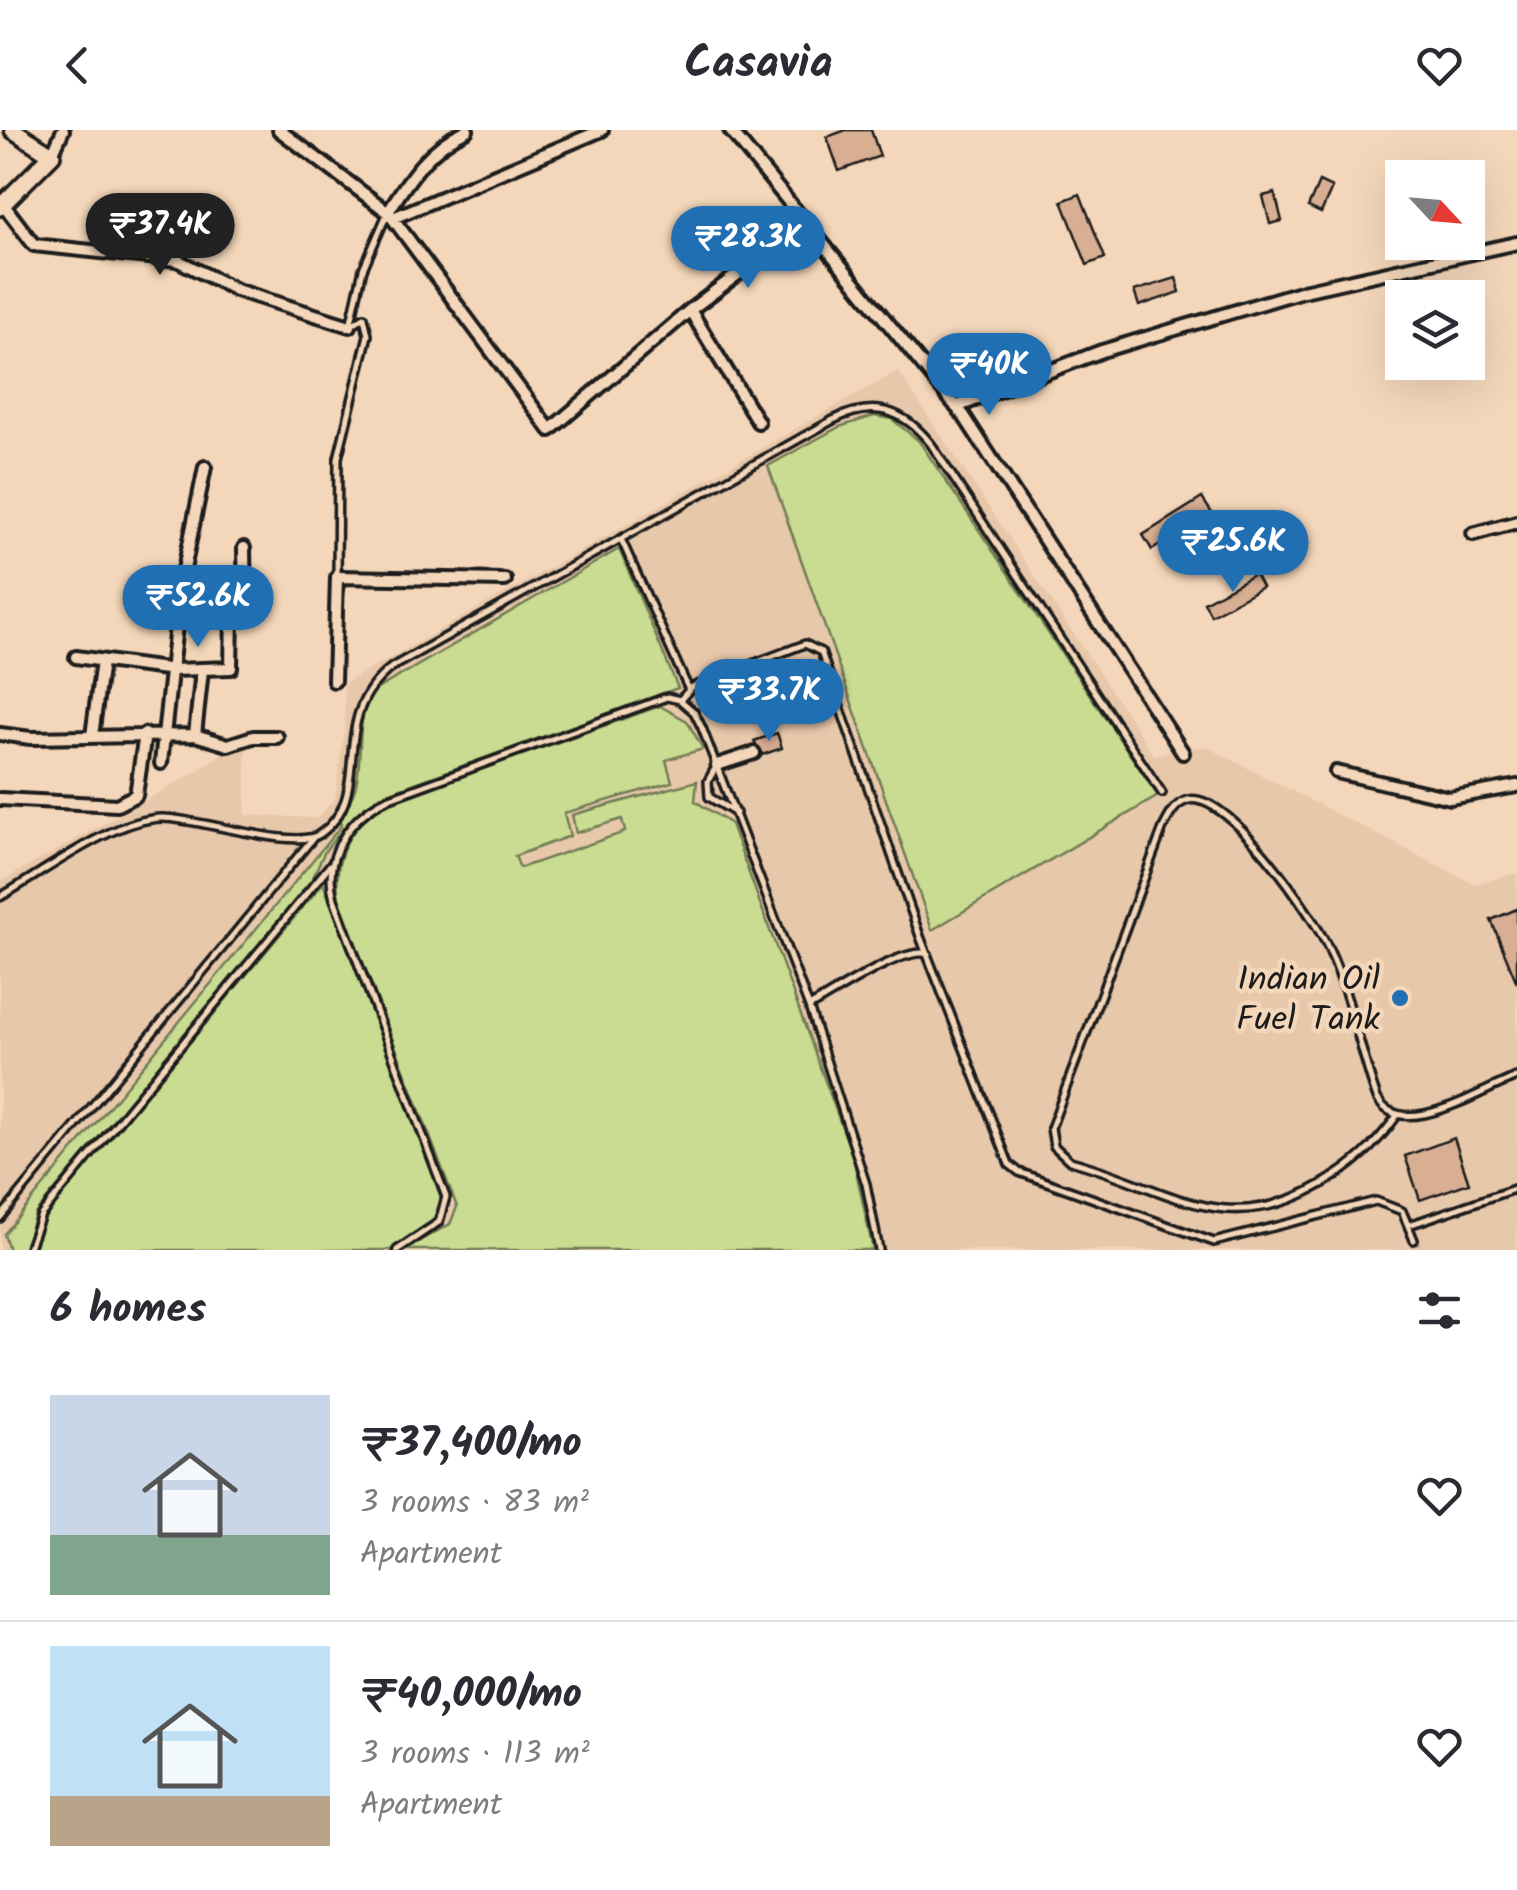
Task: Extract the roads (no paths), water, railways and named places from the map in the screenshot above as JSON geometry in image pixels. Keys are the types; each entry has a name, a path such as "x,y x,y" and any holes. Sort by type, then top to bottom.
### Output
{"main road":[{"path":"1,130 48,153"},
{"path":"13,130 48,153"},
{"path":"1,202 48,153"}],"street":[{"path":"48,153 64,130"},
{"path":"279,130 391,215 550,430 690,310 782,241"},
{"path":"391,215 408,179 444,140 467,130"},
{"path":"391,215 602,130"},
{"path":"730,130 956,406 1183,754"},
{"path":"1,202 34,245 178,260 236,290 350,326"},
{"path":"956,406 1102,351 1285,296 1517,243"},
{"path":"690,310 758,422"},
{"path":"161,763 190,528 205,467"},
{"path":"1472,534 1517,522"},
{"path":"76,656 172,670 231,668 232,612 244,610 244,548"},
{"path":"334,681 338,577 506,580"},
{"path":"92,736 102,662"},
{"path":"195,735 202,670"},
{"path":"0,734 195,735 228,745 253,737 278,738"},
{"path":"0,799 117,805 136,795 145,734"},
{"path":"717,766 754,753"},
{"path":"1336,772 1450,798 1517,786"}],"lane":[{"path":"350,326 363,268 391,215"},
{"path":"338,577 338,458 368,334 364,317 350,326"},
{"path":"0,1218 314,838 330,825 345,802 355,716 376,679 848,412 875,408 901,415 931,444 1162,793"},
{"path":"621,538 689,690"},
{"path":"680,700 689,690 800,645 820,650 1000,1151 1019,1172 1214,1242 1376,1201 1399,1208 1414,1240"},
{"path":"28,1250 40,1215 332,862 354,823 381,801 667,697 680,700 694,712 736,813 809,1007 866,1184 879,1250"},
{"path":"717,766 708,781 709,798 736,813"},
{"path":"1396,1116 1377,1098 1332,956 1307,911 1260,851 1228,818 1199,800 1178,805 1164,828 1051,1128 1057,1151 1070,1160 1184,1202 1263,1210 1279,1206 1356,1162 1396,1116 1436,1110 1517,1076"},
{"path":"0,897 139,821 186,820 300,840 314,838"},
{"path":"332,862 330,881 337,908 446,1197 439,1222 398,1250"},
{"path":"809,1007 899,957 919,951 930,956"},
{"path":"1409,1225 1517,1191"}],"place":[{"name":"Indian Oil Fuel Tank","path":"1400,998"}]}
